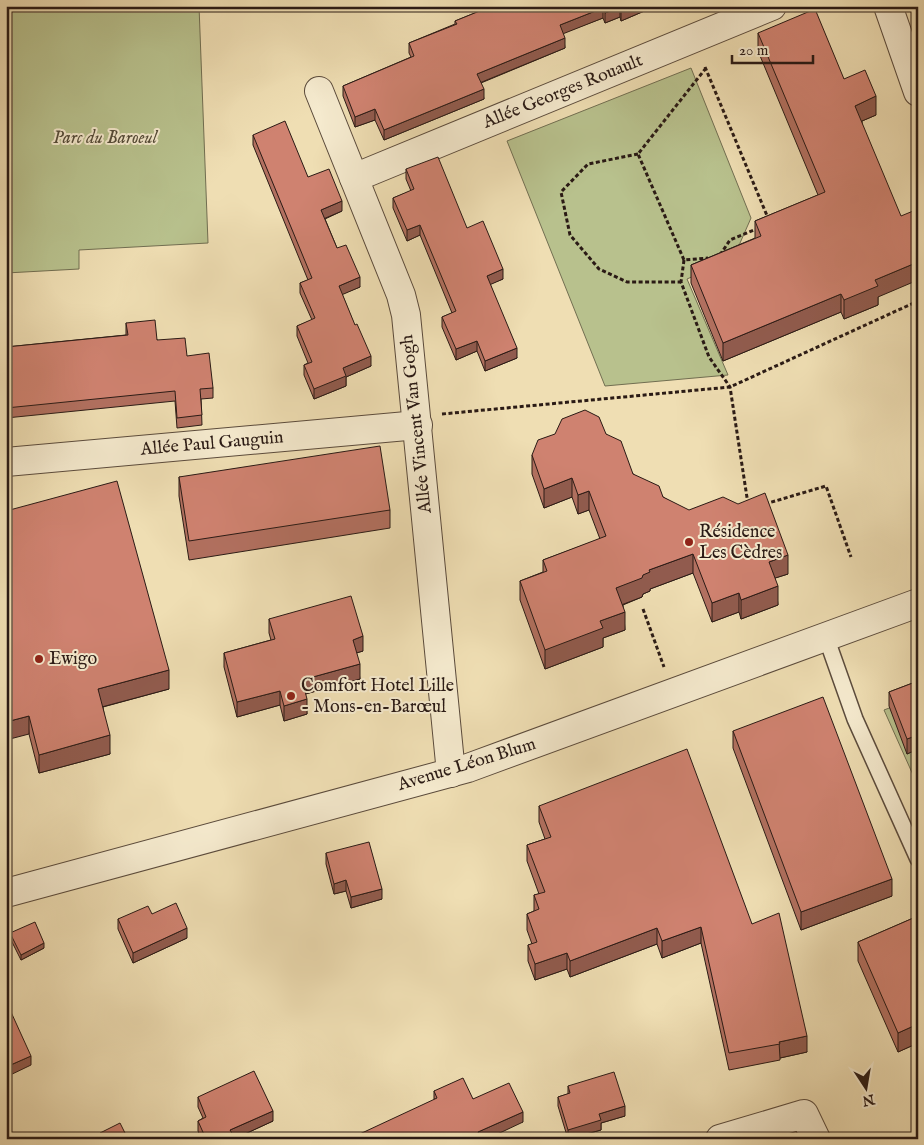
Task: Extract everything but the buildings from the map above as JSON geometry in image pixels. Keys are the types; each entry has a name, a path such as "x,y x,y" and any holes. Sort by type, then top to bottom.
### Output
{"street":[{"name":"Allée Georges Rouault","path":"354,178 772,6"},
{"path":"888,6 918,92"},
{"name":"Allée Vincent Van Gogh","path":"319,91 404,306 451,773"},
{"name":"Allée Paul Gauguin","path":"6,462 417,421"},
{"name":"Avenue Léon Blum","path":"6,893 451,773 509,754 918,603"},
{"path":"720,1139 804,1114 816,1139"}],"lane":[{"path":"826,637 855,719 918,859"}],"path":[{"path":"692,39 706,68 770,223"},
{"path":"681,282 627,282 599,269 570,235 561,192 588,164 638,154 706,68"},
{"path":"638,154 684,260 681,282 708,356 730,387 748,508"},
{"path":"718,258 730,240 762,226"},
{"path":"684,260 710,258"},
{"path":"417,421 730,387 918,301"},
{"path":"757,506 826,486 851,558"},
{"path":"643,609 674,693"}],"green space":[{"name":"Parc du Baroeul","path":"6,6 199,6 208,243 79,250 79,269 6,273"},
{"path":"691,68 751,218 733,259 687,279 728,375 605,386 507,141"},
{"path":"918,697 918,786 884,710"}],"place":[{"name":"Résidence Les Cèdres","path":"689,542"},
{"name":"Ewigo","path":"39,659"},
{"name":"Comfort Hotel Lille - Mons-en-Barœul","path":"291,696"}]}
